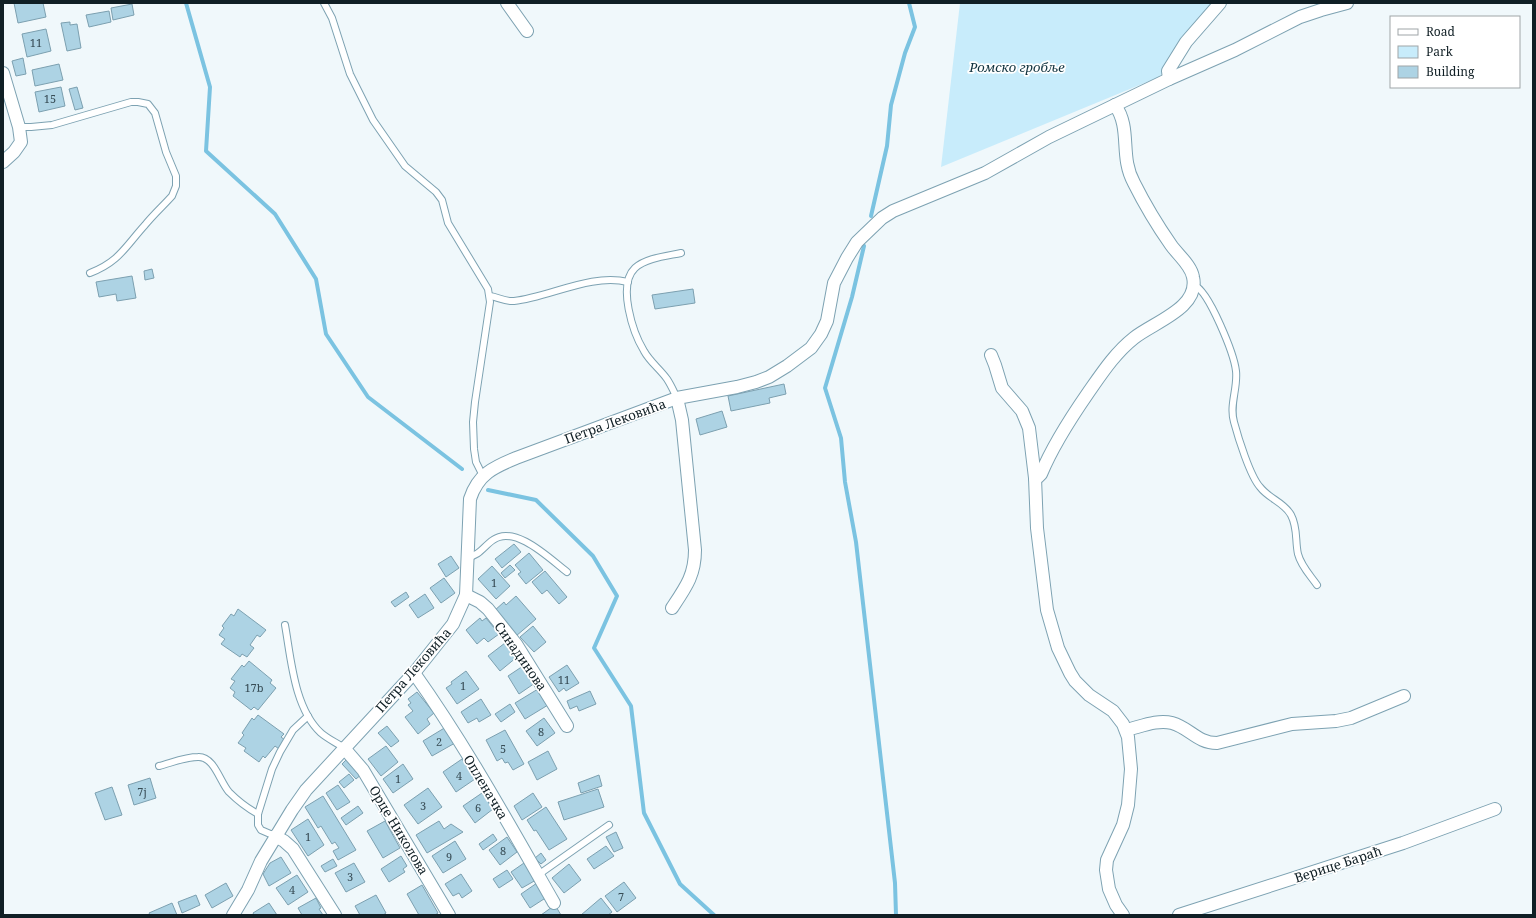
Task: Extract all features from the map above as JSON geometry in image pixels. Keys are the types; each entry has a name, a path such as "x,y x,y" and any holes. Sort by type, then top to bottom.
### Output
{"street":[{"path":"507,3 527,31"},
{"path":"1169,79 1168,71 1186,42 1220,3"},
{"name":"Петра Лековића","path":"233,915 248,890 261,861 275,836 306,790 414,673 453,624 466,595 470,499 473,490 483,476 495,467 516,458 677,398 737,387 769,377 811,348 821,334 827,321 834,283 847,258 857,242 882,218 894,211 985,172 1049,137 1169,79 1235,50 1300,17 1347,3"},
{"path":"3,73 21,142 14,152 3,162"},
{"path":"1035,478 1041,474 1063,431 1114,357 1137,336 1187,303 1191,298 1194,285 1192,272 1160,229 1130,177 1125,154 1125,126 1120,112 1115,106"},
{"path":"991,355 996,364 1002,388 1018,405 1026,419 1032,448 1035,478 1036,528 1047,610 1058,648 1075,681 1089,695 1113,711 1126,730 1131,769 1129,799 1123,825 1111,849 1107,860 1106,870 1109,889 1116,905 1123,915"},
{"name":"Петра Лековића","path":"672,608 686,586 695,564 695,550 682,420 677,398"},
{"name":"Синадинова","path":"466,595 480,602 516,644 567,726"},
{"name":"Опленачка","path":"414,673 432,698 476,769 554,904"},
{"path":"1126,730 1156,723 1170,723 1184,729 1200,740 1217,743 1292,724 1336,722 1352,718 1404,696"},
{"name":"Орце Николова","path":"344,748 363,770 449,915"},
{"name":"Верице Бараћ","path":"1180,915 1402,843 1494,809"},
{"path":"275,836 293,850 335,915"}],"lane":[{"path":"324,3 332,18 350,74 373,120 405,166 436,192 442,200 448,223 485,283 490,296 473,422 476,462 483,476"},
{"path":"18,127 52,125 131,102 148,104 155,113 166,152 176,176 175,191 134,237 120,256 100,269 90,273"},
{"path":"490,296 511,301 530,298 594,282 610,280 628,282 636,267 645,262 681,254"},
{"name":"Петра Лековића","path":"628,282 627,290 630,316 638,341 648,357 667,379 677,398"},
{"path":"1194,285 1200,289 1212,309 1231,349 1236,372 1232,410 1233,420 1252,473 1260,487 1289,511 1296,531 1300,560 1317,585"},
{"path":"468,557 477,554 494,539 504,536 512,536 528,542 567,572"},
{"path":"285,625 295,683 308,716 320,732 344,748"},
{"path":"275,836 261,830 258,825 258,814 272,769 280,752 293,730 308,716"},
{"path":"158,766 198,756 205,758 212,764 228,790 244,806 258,814"},
{"path":"538,875 609,825"}],"green space":[{"name":"Ромско гробље","path":"960,3 1220,3 1159,77 941,167"}],"building":[{"path":"14,3 43,3 46,17 18,23"},
{"path":"132,4 134,15 113,20 111,8"},
{"path":"109,11 111,22 89,27 86,15"},
{"path":"70,22 70,25 77,24 81,48 67,51 61,23"},
{"path":"46,29 51,51 27,57 22,34"},
{"path":"23,58 26,74 16,76 12,61"},
{"path":"59,64 63,80 35,86 32,70"},
{"path":"61,87 65,106 39,112 35,92"},
{"path":"77,87 83,108 75,110 69,89"},
{"path":"152,269 154,278 145,280 144,271"},
{"path":"132,276 136,298 117,301 116,294 99,297 96,282"},
{"path":"693,289 695,303 655,309 652,295"},
{"path":"784,384 786,394 769,398 770,403 731,411 728,396"},
{"path":"722,411 727,427 700,435 696,419"},
{"path":"514,544 521,552 502,568 495,559"},
{"path":"529,553 543,570 526,584 518,574 521,572 515,565"},
{"path":"451,556 459,568 446,577 438,564"},
{"path":"510,565 515,570 505,578 501,573"},
{"path":"492,566 510,586 496,599 478,579"},
{"path":"545,571 567,597 559,604 547,590 542,594 532,582"},
{"path":"444,578 455,593 441,603 430,588"},
{"path":"406,592 409,597 395,607 391,602"},
{"path":"425,594 434,608 418,618 409,605"},
{"path":"516,596 536,619 516,636 494,611 504,602 506,605"},
{"path":"238,609 266,630 260,637 257,635 250,645 254,648 247,657 242,654 240,657 221,644 225,639 219,635 224,628 222,626 231,614 234,616"},
{"path":"480,618 482,621 486,618 499,634 488,642 484,638 477,644 466,630"},
{"path":"533,626 546,642 534,652 520,637"},
{"path":"505,643 517,657 500,671 488,656"},
{"path":"249,661 272,680 270,683 276,688 258,710 254,707 251,710 233,696 235,692 230,688 235,681 231,679 242,665 244,667"},
{"path":"567,665 579,683 566,691 564,688 559,692 549,677"},
{"path":"523,666 535,683 519,694 508,676"},
{"path":"466,671 479,689 457,704 446,688 452,684 451,682"},
{"path":"538,689 548,705 525,719 515,703"},
{"path":"590,691 596,704 579,711 577,706 570,709 567,701"},
{"path":"417,692 434,713 427,719 430,724 418,734 405,717 413,711 408,705 411,703 408,699"},
{"path":"481,699 491,715 479,722 477,718 468,723 461,712"},
{"path":"510,704 515,712 501,722 495,714"},
{"path":"258,715 284,734 281,737 285,740 279,749 275,746 265,758 263,756 259,762 244,751 246,748 238,743 244,735 242,733 252,718 254,720"},
{"path":"544,718 555,733 537,746 526,731"},
{"path":"387,726 399,741 391,747 378,733"},
{"path":"446,727 455,743 432,756 423,741"},
{"path":"505,730 524,764 513,770 508,762 505,763 502,758 497,761 486,740"},
{"path":"386,746 398,762 381,776 368,759"},
{"path":"548,751 557,769 537,780 528,762"},
{"path":"348,758 362,774 356,779 342,764"},
{"path":"462,759 475,779 456,792 443,772"},
{"path":"403,764 413,779 393,793 383,779"},
{"path":"349,774 354,780 344,788 339,782"},
{"path":"599,775 602,786 581,793 578,783"},
{"path":"150,778 156,798 134,805 128,785"},
{"path":"338,785 350,802 337,810 326,793"},
{"path":"112,787 122,815 105,820 95,793"},
{"path":"428,788 442,807 418,824 404,805"},
{"path":"598,789 604,807 564,820 558,802"},
{"path":"482,793 493,809 475,823 463,806"},
{"path":"533,793 542,807 522,820 514,806"},
{"path":"323,796 356,850 338,860 333,851 339,848 335,842 332,844 321,826 318,828 305,807"},
{"path":"358,806 363,813 346,825 341,818"},
{"path":"546,807 567,839 549,850 536,830 534,831 527,820"},
{"path":"308,819 324,845 308,856 291,830"},
{"path":"385,821 400,848 383,858 367,831"},
{"path":"439,821 444,829 451,824 463,832 427,853 416,835"},
{"path":"616,832 623,848 614,852 606,837"},
{"path":"493,834 497,840 483,850 479,844"},
{"path":"507,837 517,852 500,865 489,850"},
{"path":"455,841 466,859 443,873 432,856"},
{"path":"606,846 614,856 594,869 587,859"},
{"path":"541,853 546,860 541,864 535,858"},
{"path":"401,856 407,866 403,869 405,872 389,882 381,869"},
{"path":"281,857 291,873 269,886 263,874 270,863"},
{"path":"333,859 337,866 325,872 321,866"},
{"path":"354,863 365,882 346,892 335,873"},
{"path":"524,863 536,880 522,888 511,872"},
{"path":"569,864 581,880 564,893 552,878"},
{"path":"507,870 513,879 499,888 493,879"},
{"path":"461,874 472,891 462,898 459,893 453,896 445,884"},
{"path":"297,875 308,892 288,905 276,888"},
{"path":"624,882 636,898 617,912 605,896"},
{"path":"226,883 233,896 212,908 205,895"},
{"path":"537,883 547,897 530,908 521,894"},
{"path":"422,885 438,913 435,915 419,915 407,894"},
{"path":"196,895 200,905 182,913 178,902"},
{"path":"376,895 386,913 383,915 360,915 355,906"},
{"path":"316,898 321,908 319,909 323,915 302,915 298,908"},
{"path":"601,898 612,912 608,915 581,915"},
{"path":"172,903 177,915 150,915 149,913"},
{"path":"269,903 277,915 254,915 253,913"},
{"path":"555,905 561,915 541,915"}],"waterway":[{"path":"186,3 210,87 206,151 275,214 316,279 326,334 368,397 462,469"},
{"path":"871,216 887,146 891,105 905,53 915,27 909,3"},
{"path":"864,246 852,297 825,388 841,438 845,482 856,542 895,883 896,915"},
{"path":"488,490 536,500 593,556 617,596 594,648 631,706 644,813 680,884 714,915"}]}
